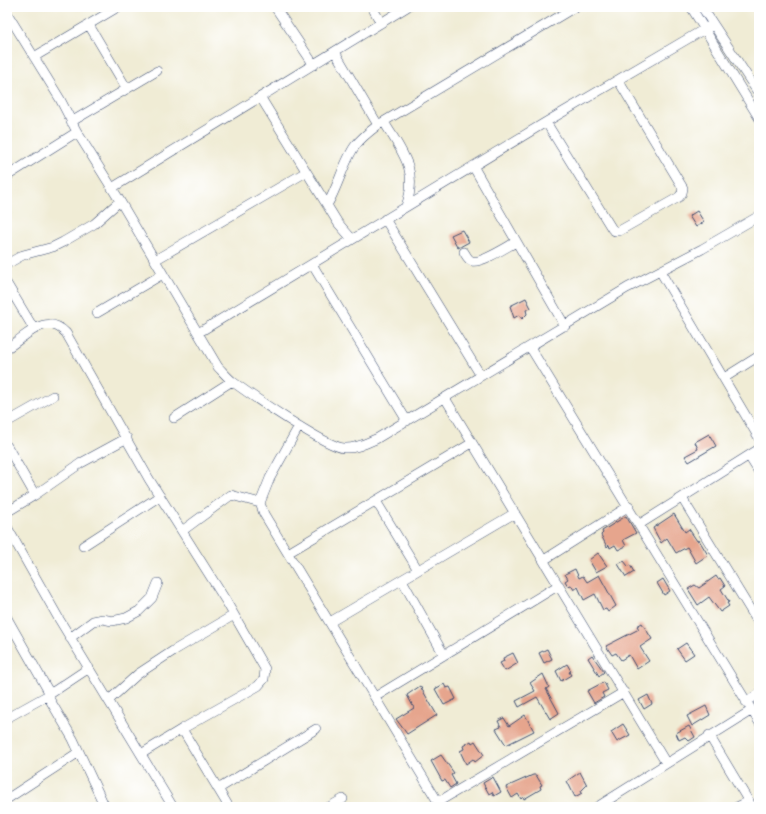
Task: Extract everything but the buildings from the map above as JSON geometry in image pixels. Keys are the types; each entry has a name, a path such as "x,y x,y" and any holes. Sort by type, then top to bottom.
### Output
{"street":[{"path":"34,57 117,7"},
{"path":"275,7 314,65"},
{"path":"372,7 381,23"},
{"path":"112,188 261,98 407,7"},
{"path":"327,205 334,194 355,146 381,124 574,7"},
{"path":"691,7 759,118"},
{"path":"702,7 759,94"},
{"path":"7,13 218,367 232,381 299,426 322,439 343,448 358,447 376,439 627,288 759,216"},
{"path":"198,333 546,122 713,24"},
{"path":"88,25 127,89"},
{"path":"335,52 408,163 412,178 411,192 406,206"},
{"path":"71,122 157,71"},
{"path":"546,122 612,229 616,232 679,197 682,193 682,188 618,80"},
{"path":"261,98 338,223 352,240"},
{"path":"7,176 77,132"},
{"path":"473,166 565,326"},
{"path":"155,260 306,172"},
{"path":"7,264 23,255 46,249 63,242 94,224 120,201"},
{"path":"385,220 481,376"},
{"path":"464,252 470,260 474,262 481,261 516,242"},
{"path":"312,264 407,421"},
{"path":"660,271 759,438"},
{"path":"97,313 163,274"},
{"path":"7,284 34,329"},
{"path":"7,348 34,329 48,324 59,325 66,333 160,496 234,615 265,669 264,679 258,686 141,754"},
{"path":"530,347 640,524 759,722"},
{"path":"724,378 759,356"},
{"path":"174,418 232,381"},
{"path":"7,422 53,396"},
{"path":"446,398 666,763"},
{"path":"299,426 270,478 260,503 264,514 440,804 624,692"},
{"path":"7,512 81,464 127,438"},
{"path":"288,553 472,443"},
{"path":"7,446 35,495"},
{"path":"640,524 759,449"},
{"path":"749,456 759,472"},
{"path":"182,531 232,495 260,503"},
{"path":"83,546 160,496"},
{"path":"682,498 759,624"},
{"path":"376,501 418,570"},
{"path":"544,560 629,506"},
{"path":"330,622 515,513"},
{"path":"7,527 70,638 173,807"},
{"path":"402,580 444,655"},
{"path":"70,638 93,621 126,618 139,611 152,598 158,583"},
{"path":"375,697 560,585"},
{"path":"108,700 138,674 173,651 234,615"},
{"path":"7,618 11,635 48,695 79,752 105,807"},
{"path":"7,718 48,695 89,668"},
{"path":"746,702 759,694"},
{"path":"596,807 709,735 752,710"},
{"path":"182,729 229,807"},
{"path":"218,790 316,729"},
{"path":"709,735 751,804 737,807"},
{"path":"7,799 79,752"},
{"path":"329,807 342,799"}]}
